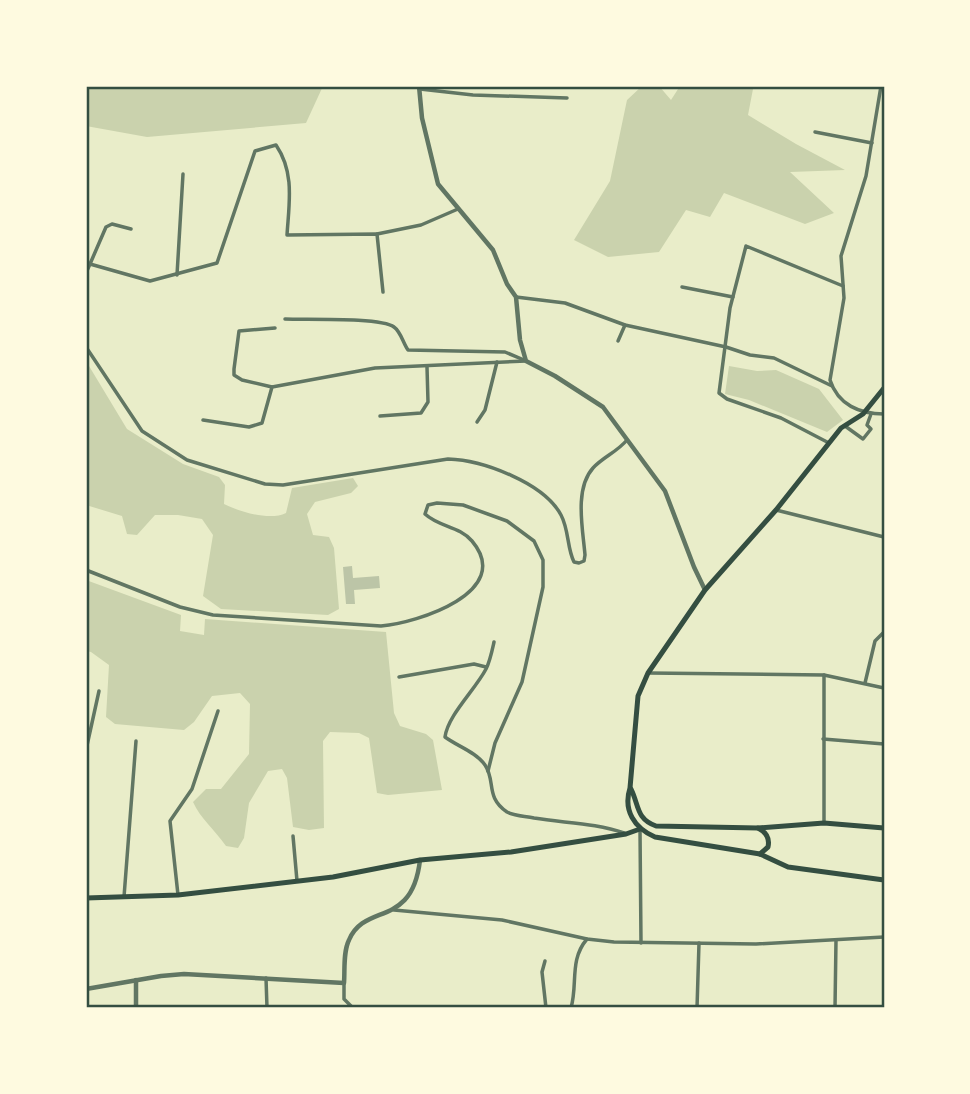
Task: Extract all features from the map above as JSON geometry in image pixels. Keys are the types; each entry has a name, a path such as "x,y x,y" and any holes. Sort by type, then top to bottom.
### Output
{"main road":[{"path":"884,388 867,414 845,426 829,443 776,510 705,590 648,673 638,696 628,796 629,811 640,829 655,837 760,854 788,867 884,880"},
{"path":"630,788 638,813 656,826 758,828 824,823 884,828"},
{"path":"758,828 769,840 768,847 760,854"},
{"path":"86,898 178,895 333,877 420,860 511,852 626,834 640,829"}],"street":[{"path":"881,86 866,176 841,256 844,286 841,324 830,380 838,397 867,414 884,414"},
{"path":"526,361 520,340 516,297 507,284 493,250 438,184 422,118 420,88 473,95 567,97"},
{"path":"815,132 872,143"},
{"path":"90,264 150,281 217,264 255,151 276,145 286,159 290,186 287,235 377,234 421,225 458,209"},
{"path":"177,275 183,174"},
{"path":"86,272 106,227 112,224 131,229"},
{"path":"377,234 383,292"},
{"path":"829,443 781,418 727,399 719,393 733,297 746,246 844,286"},
{"path":"682,287 733,297"},
{"path":"516,297 565,303 625,325 726,347 750,355 774,358 832,386"},
{"path":"285,320 342,319 386,323 396,328 408,350 505,352 555,376 603,407 665,491 705,590"},
{"path":"618,341 625,325"},
{"path":"275,328 239,331 234,375 242,380 272,387 375,368 526,361"},
{"path":"86,348 142,431 187,460 265,484 283,485 448,458 485,464 507,472 549,501 560,513 571,555 574,562 579,563 584,561 585,555 582,491 586,479 593,468 620,449 627,440"},
{"path":"477,422 485,411 497,362"},
{"path":"380,416 421,413 428,402 426,367"},
{"path":"203,419 249,428 262,423 272,387"},
{"path":"845,426 863,439 871,429 867,425 867,414"},
{"path":"86,570 180,607 213,615 400,625 448,607 468,594 480,580 480,554 473,543 453,527 432,520 425,514 428,505 463,505 507,521 534,541 543,560 543,587 522,682 495,743 488,771 490,789 496,802 510,813 578,825 607,827 626,834"},
{"path":"776,510 884,537"},
{"path":"865,683 875,641 884,632"},
{"path":"488,771 482,762 445,737 446,727 468,699 487,667 494,642"},
{"path":"399,677 474,664 487,667"},
{"path":"648,673 824,676 884,688"},
{"path":"824,676 824,823"},
{"path":"86,750 99,691"},
{"path":"178,895 170,821 192,789 218,711"},
{"path":"823,739 884,744"},
{"path":"124,897 136,741"},
{"path":"640,829 641,943"},
{"path":"293,836 297,880"},
{"path":"353,1008 344,999 346,946 354,931 367,921 402,905 413,890 420,860"},
{"path":"394,909 502,920 587,939 641,943 756,944 884,937"},
{"path":"571,1008 576,958 587,939"},
{"path":"835,940 835,1008"},
{"path":"697,1008 699,943"},
{"path":"545,961 542,972 546,1008"},
{"path":"86,989 184,974 344,983"},
{"path":"266,978 267,1008"},
{"path":"136,980 136,1008"}],"green space":[{"path":"86,86 323,86 306,123 147,137 86,126"},
{"path":"642,86 659,86 671,100 680,86 759,86 753,89 748,115 845,170 790,172 834,213 805,224 724,193 710,217 686,210 659,252 608,257 574,240 610,181 627,100"},
{"path":"86,361 127,429 183,464 219,477 225,485 224,504 255,515 279,515 286,513 292,488 353,478 358,486 351,493 315,502 307,514 313,535 329,537 334,548 339,609 328,615 221,609 203,596 213,535 202,519 155,515 137,535 127,534 122,516 86,505"},
{"path":"729,366 757,371 776,370 819,389 843,420 827,432 749,400 725,394"},
{"path":"86,580 181,615 180,631 204,635 205,619 386,632 394,713 400,726 426,734 433,740 442,790 388,795 377,793 369,738 359,733 330,732 323,741 324,828 309,830 293,827 287,778 282,769 268,771 249,803 244,838 238,848 226,846 193,802 206,789 221,789 249,754 250,704 240,693 212,696 194,722 184,730 115,724 106,717 109,665 86,651"}],"building":[{"path":"352,566 353,578 379,576 380,588 354,590 355,604 346,604 343,567"}]}
